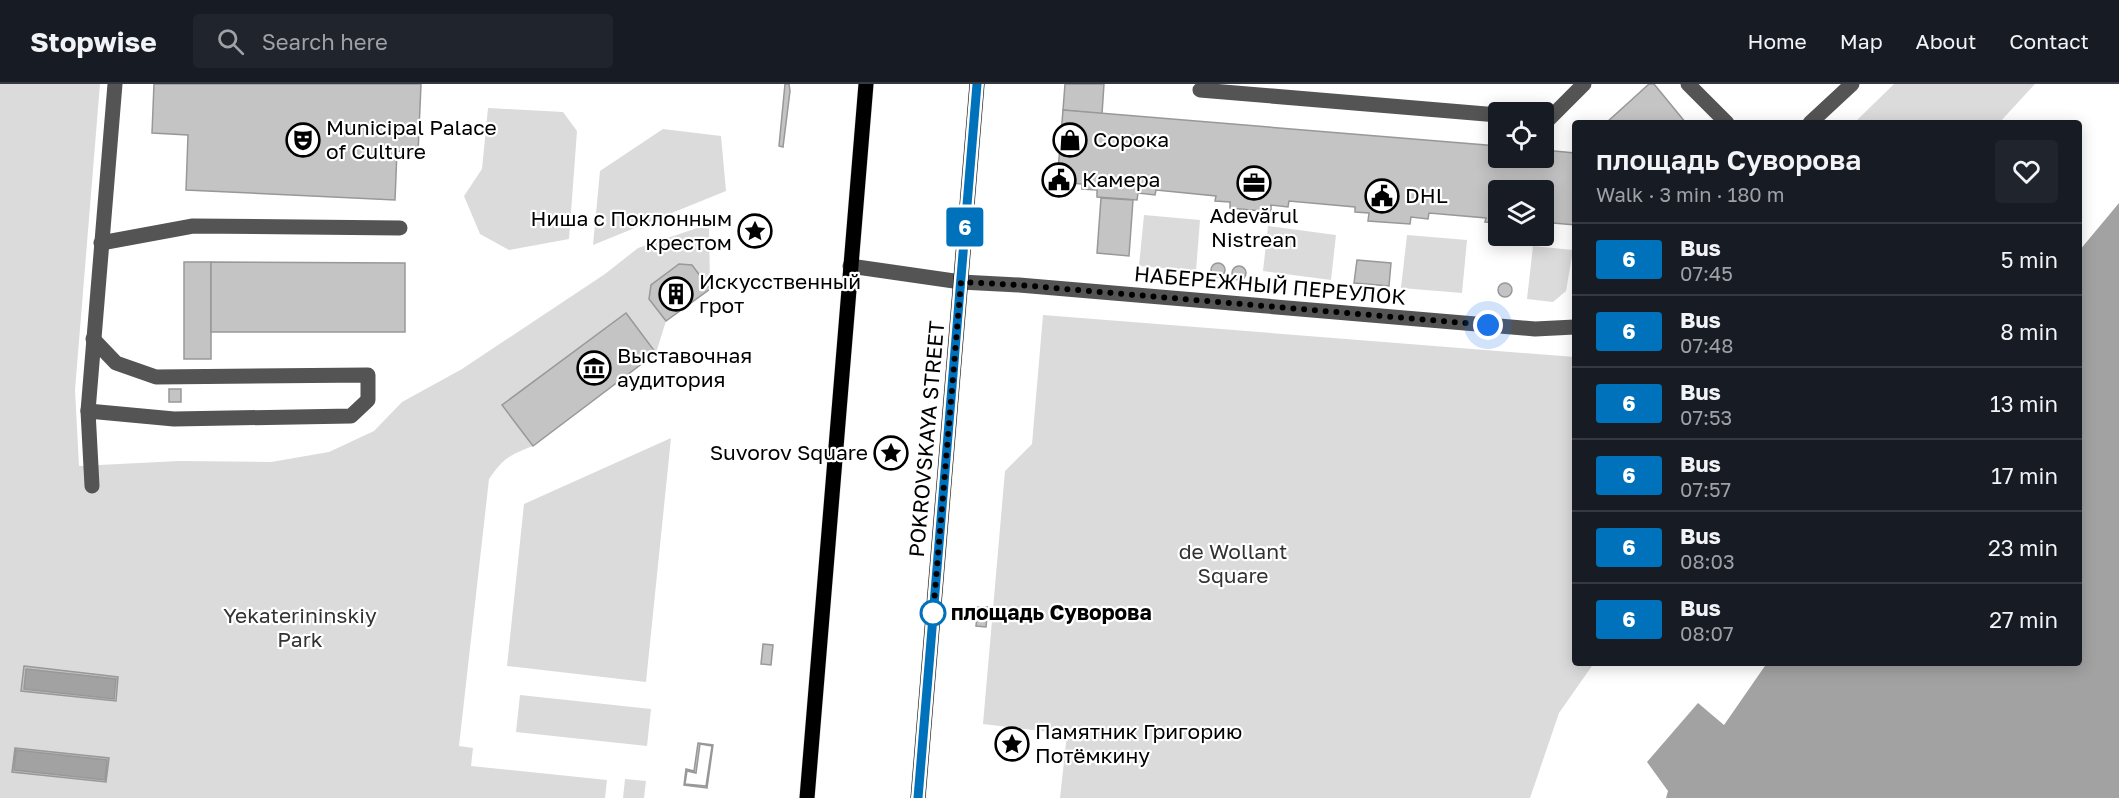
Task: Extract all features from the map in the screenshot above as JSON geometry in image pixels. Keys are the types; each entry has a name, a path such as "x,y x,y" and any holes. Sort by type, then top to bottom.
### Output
{"main road":[{"path":"807,798 866,84"},
{"name":"POKROVSKAYA STREET","path":"918,798 977,84"}],"street":[{"path":"92,486 88,411 115,84"},
{"path":"1554,114 1584,84"},
{"path":"1688,84 1724,120"},
{"path":"1813,120 1851,84"},
{"path":"1200,90 1273,89 1488,114"},
{"path":"101,243 193,226 400,228"},
{"name":"НАБЕРЕЖНЫЙ ПЕРЕУЛОК","path":"850,266 961,282 1535,329 1572,327"},
{"path":"88,411 174,419 351,416 368,400 368,375 156,377 116,363 93,339"}],"green space":[{"name":"Yekaterininskiy Park","path":"0,84 100,84 75,390 79,466 179,461 271,462 329,452 374,431 402,402 462,369 605,274 638,248 709,224 710,289 666,321 656,353 533,446 508,458 489,479 459,746 473,748 471,766 607,780 605,798 0,798"},
{"path":"1894,84 2035,84 2002,120 1857,120"},
{"path":"488,108 563,112 577,131 569,239 509,250 480,234 464,196 482,169"},
{"path":"663,129 721,136 726,191 593,245 600,171"},
{"path":"1144,215 1200,220 1196,271 1139,266"},
{"path":"1268,226 1336,235 1331,280 1263,271"},
{"path":"1407,235 1467,240 1462,293 1401,288"},
{"path":"1533,246 1572,250 1566,291 1553,302 1527,299"},
{"name":"de Wollant Square","path":"1043,315 1572,357 1572,666 1592,666 1559,713 1530,798 1060,798 1067,734 983,724 1005,471 1032,444"},
{"path":"671,438 646,682 507,666 524,504"},
{"path":"520,695 651,709 647,746 516,732"},
{"path":"625,779 646,781 644,798 623,798"}],"shaded area":[{"path":"2119,203 2119,798 1666,798 1668,791 1647,762 1698,703 1724,725 1765,666 2082,666 2082,247"},
{"path":"26,669 116,679 114,699 24,689"},
{"path":"16,750 107,760 105,780 14,770"}],"building":[{"name":"Municipal Palace of Culture","path":"154,84 421,84 418,153 397,151 395,200 186,190 188,135 152,133"},
{"path":"785,84 789,84 790,91 783,147 779,146"},
{"path":"1065,84 1104,84 1102,114 1063,110"},
{"path":"1649,84 1654,84 1684,120 1609,120"},
{"path":"1063,110 1488,145 1488,168 1554,168 1554,151 1572,153 1572,225 1554,223 1554,180 1488,180 1488,222 1485,222 1486,218 1429,213 1428,219 1411,217 1410,224 1368,221 1369,213 1355,212 1355,207 1289,201 1288,207 1271,205 1271,212 1230,208 1230,202 1215,201 1216,196 1156,190 1155,195 1138,193 1137,200 1097,197 1097,190 1082,189 1082,184 1057,182"},
{"path":"1101,198 1133,200 1129,256 1097,253"},
{"path":"1357,260 1391,263 1389,286 1354,283"},
{"path":"184,262 211,262 211,359 184,359"},
{"path":"211,262 405,263 405,332 211,332"},
{"path":"1215,263 1221,263 1225,270 1221,277 1215,277 1211,273 1211,267"},
{"name":"Искусственный грот","path":"679,264 692,265 710,289 666,321 649,299 651,285"},
{"path":"1236,266 1242,266 1246,273 1242,280 1236,280 1232,276 1232,270"},
{"path":"1502,283 1508,283 1512,290 1508,297 1502,297 1498,293 1498,287"},
{"name":"Выставочная аудитория","path":"626,313 656,353 533,446 502,405"},
{"path":"169,389 181,389 181,402 169,402"},
{"path":"978,607 988,607 986,627 976,626"},
{"path":"763,644 773,645 771,665 761,664"},
{"path":"24,666 118,677 116,701 21,691","holes":["26,669 116,679 114,699 24,689"]},
{"path":"698,743 713,745 707,788 684,785 686,769 694,771","holes":["700,744 712,746 706,786 685,784 687,771 696,773"]},
{"path":"15,748 109,758 106,782 12,772","holes":["16,750 107,760 105,780 14,770"]}],"bus line":[{"name":"6","path":"918,798 977,84"}],"place":[{"name":"Municipal Palace of Culture","path":"303,140"},
{"name":"Сорока","path":"1070,140"},
{"name":"Камера","path":"1059,180"},
{"name":"Adevărul Nistrean","path":"1254,183"},
{"name":"DHL","path":"1382,196"},
{"name":"Ниша с Поклонным крестом","path":"755,231"},
{"name":"Искусственный грот","path":"676,294"},
{"name":"Выставочная аудитория","path":"594,368"},
{"name":"Suvorov Square","path":"891,453"},
{"name":"площадь Суворова","path":"933,613"},
{"name":"Памятник Григорию Потёмкину","path":"1012,744"}],"route":[{"path":"933,613 933,615 961,282 1488,325"}]}
